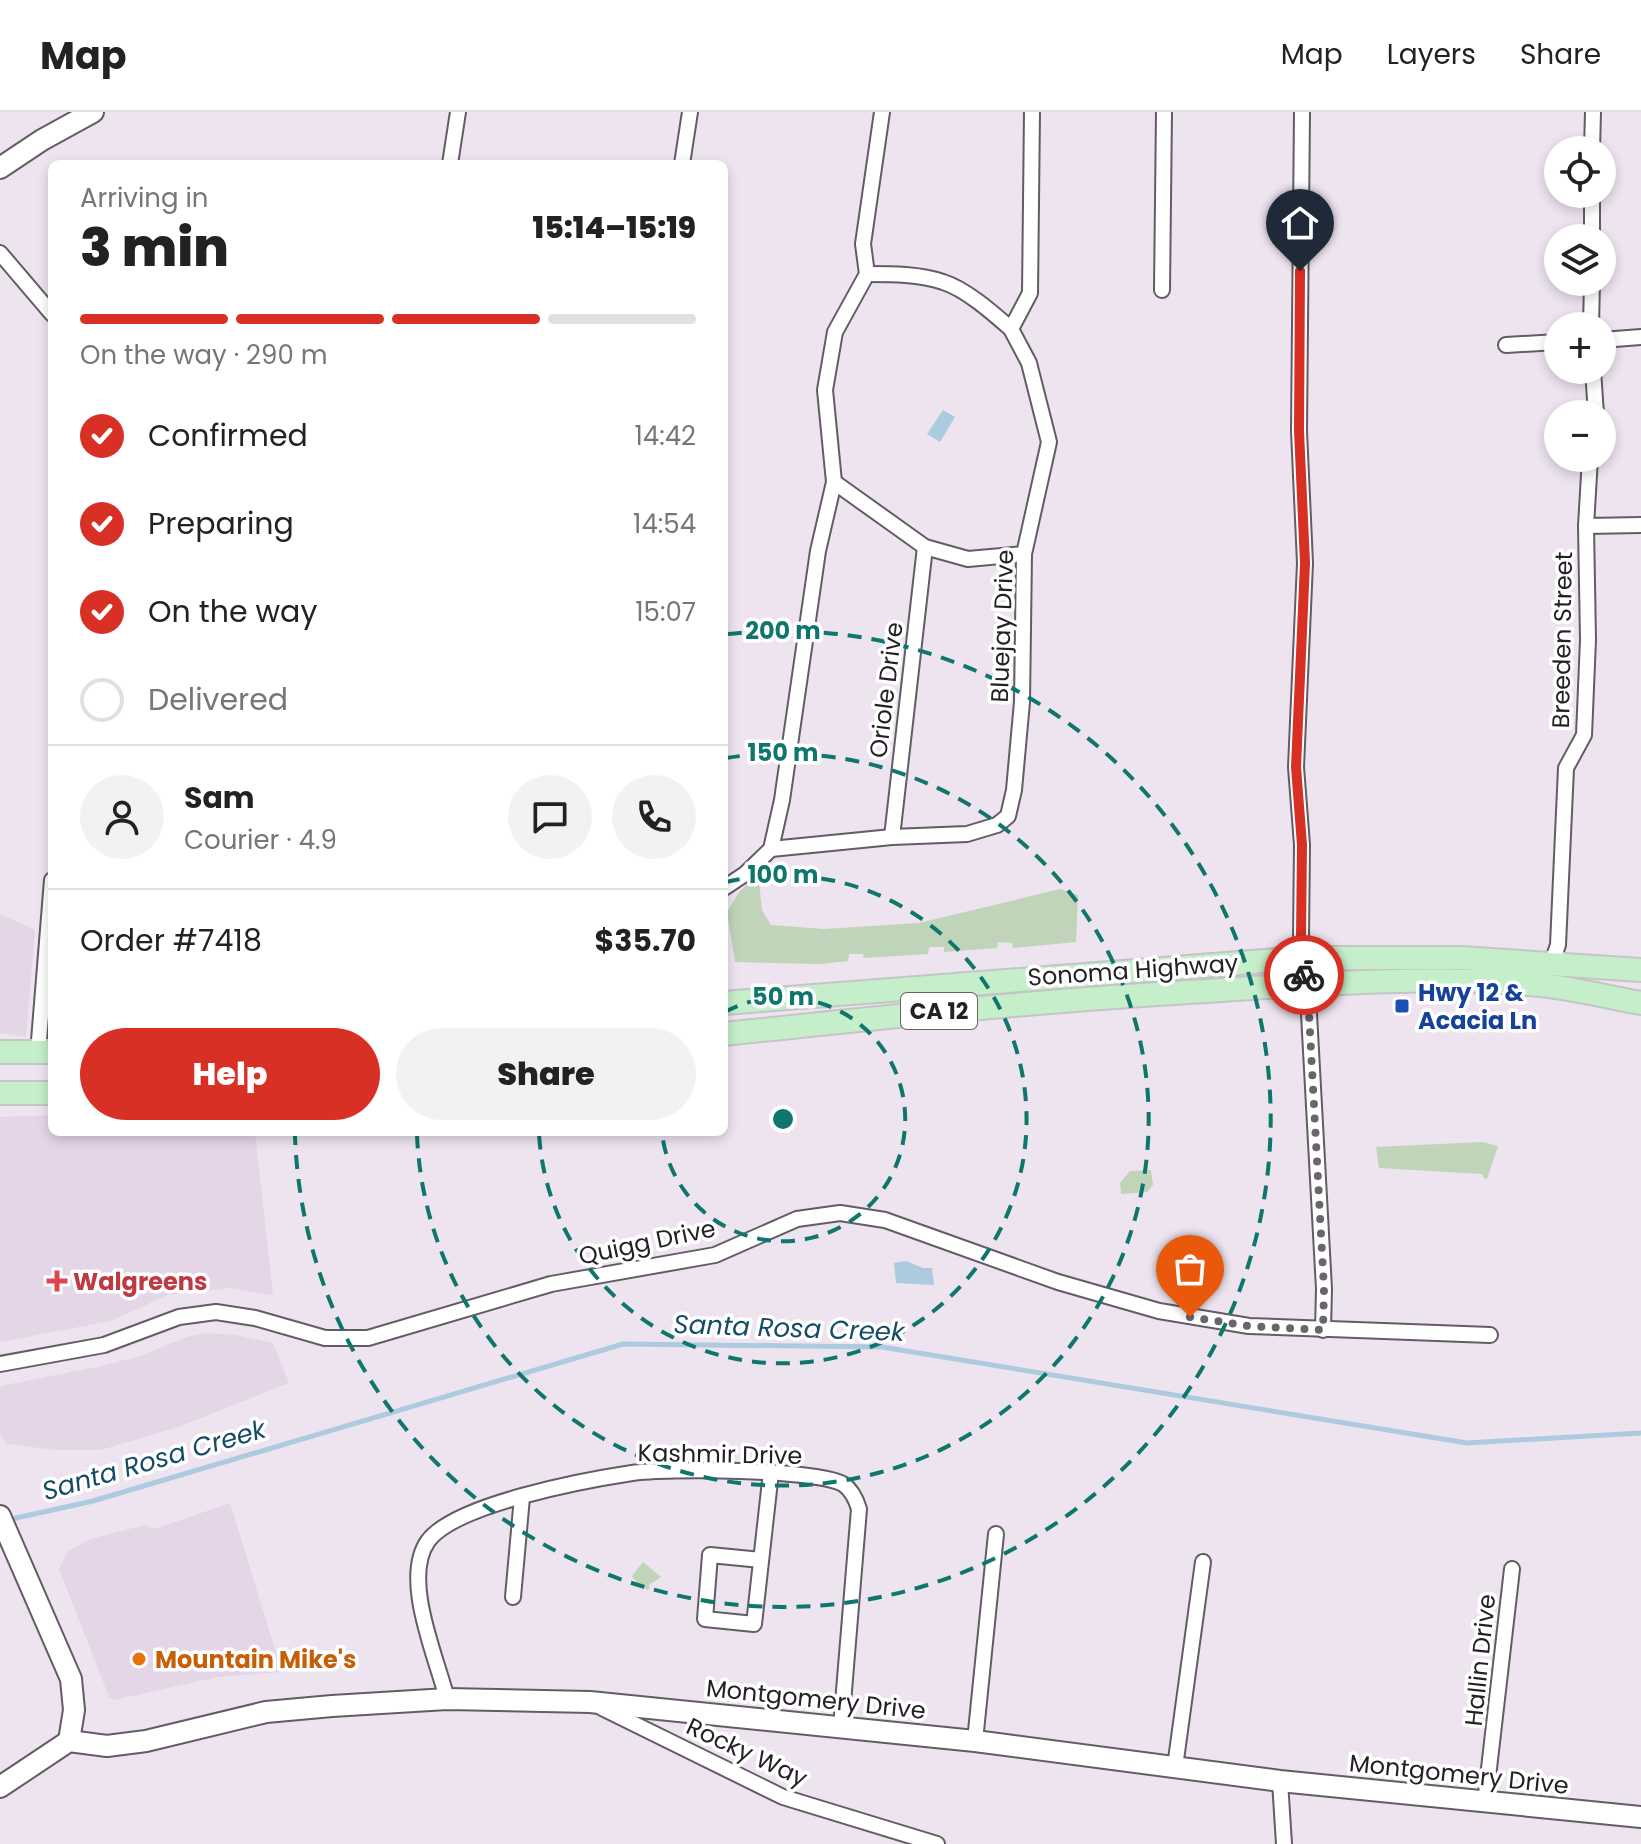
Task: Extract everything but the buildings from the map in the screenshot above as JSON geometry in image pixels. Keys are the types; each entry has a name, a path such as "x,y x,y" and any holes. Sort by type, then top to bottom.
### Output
{"main road":[{"name":"Sonoma Highway","path":"728,1003 1303,958 1462,958 1641,970"},
{"name":"Sonoma Highway","path":"728,1034 1038,1001 1305,984 1458,980 1505,982 1641,1003"},
{"path":"0,1052 45,1053"},
{"path":"0,1093 48,1093"}],"street":[{"path":"0,168 93,112"},
{"path":"451,160 458,112"},
{"path":"683,160 690,112"},
{"path":"728,885 771,849 782,800 818,551 834,482 825,390 835,332 867,274 863,244 882,112"},
{"path":"867,274 897,274 945,282 991,311 1011,329 1030,293 1032,112"},
{"path":"1162,290 1164,112"},
{"path":"1302,112 1299,431 1305,563 1296,767 1302,845 1303,958 1309,1014 1324,1289 1323,1330"},
{"path":"1592,136 1593,112"},
{"path":"0,253 48,309"},
{"name":"Bluejay Drive","path":"771,849 892,837 967,834 997,825 1008,816 1014,790 1022,702 1024,554 1049,442 1029,363 1011,329"},
{"path":"1616,339 1641,337"},
{"path":"1506,345 1544,343"},
{"name":"Breeden Street","path":"1552,962 1558,945 1566,768 1584,735 1589,472"},
{"path":"834,482 925,547 968,559 1024,554"},
{"path":"1586,526 1641,525"},
{"name":"Oriole Drive","path":"892,837 925,547"},
{"path":"45,1053 48,968"},
{"name":"Quigg Drive","path":"0,1364 104,1345 179,1317 216,1312 243,1315 325,1338 368,1338 551,1284 703,1258 797,1219 840,1213 885,1220 1058,1282 1159,1311 1249,1326 1490,1335"},
{"name":"Kashmir Drive","path":"447,1699 419,1595 417,1575 420,1557 429,1540 446,1525 474,1511 522,1497 635,1472 771,1472 844,1485 855,1495 859,1509 841,1727"},
{"path":"761,1560 710,1555 705,1619 754,1624 771,1472"},
{"path":"513,1597 522,1497"},
{"path":"0,1516 71,1679 74,1710 69,1741 0,1787"},
{"path":"975,1741 996,1534"},
{"path":"1175,1767 1203,1562"},
{"name":"Hallin Drive","path":"1485,1803 1512,1569"},
{"name":"Montgomery Drive","path":"69,1741 107,1746 146,1741 266,1712 447,1699 590,1702 975,1741 1280,1781 1641,1817"},
{"name":"Rocky Way","path":"590,1702 783,1797 937,1844"},
{"path":"1280,1781 1284,1844"}],"shaded area":[{"path":"0,914 35,930 26,1037 0,1033"},
{"path":"48,1115 48,1136 255,1136 273,1295 230,1288 168,1295 111,1321 0,1342 0,1117"},
{"path":"207,1333 273,1343 289,1383 181,1426 101,1450 56,1450 7,1444 0,1435 0,1386 101,1366 140,1356 186,1337"},
{"path":"230,1503 282,1672 217,1677 115,1700 109,1697 59,1569 68,1551 90,1539 145,1525 155,1529"}],"green space":[{"path":"752,880 759,882 762,910 771,925 824,929 919,923 1060,889 1078,895 1076,942 1013,948 1012,943 998,942 997,948 944,952 944,947 929,947 928,954 864,958 863,954 849,954 848,961 819,964 735,962 728,910 739,892"},
{"path":"1482,1142 1498,1146 1487,1179 1482,1174 1379,1168 1376,1147"},
{"path":"1151,1170 1153,1185 1147,1192 1121,1194 1120,1183 1130,1171"},
{"path":"643,1562 661,1577 647,1590 643,1590 632,1576"}],"water":[{"path":"943,410 955,417 940,442 927,434"},
{"path":"906,1261 932,1268 934,1285 896,1283 894,1263"}],"waterway":[{"name":"Santa Rosa Creek","path":"7,1520 93,1501 623,1344 882,1347 1467,1443 1641,1433"}],"way so far":[{"path":"1190,1317 1249,1326 1323,1330 1324,1289 1309,1014 1304,975"}],"place":[{"name":"Hwy 12 & Acacia Ln","path":"1402,1006"},
{"name":"Walgreens","path":"57,1281"},
{"name":"Mountain Mike's","path":"139,1659"}],"route":[{"path":"1300,271 1299,431 1305,563 1296,767 1302,845 1301,937 1304,975"}]}
